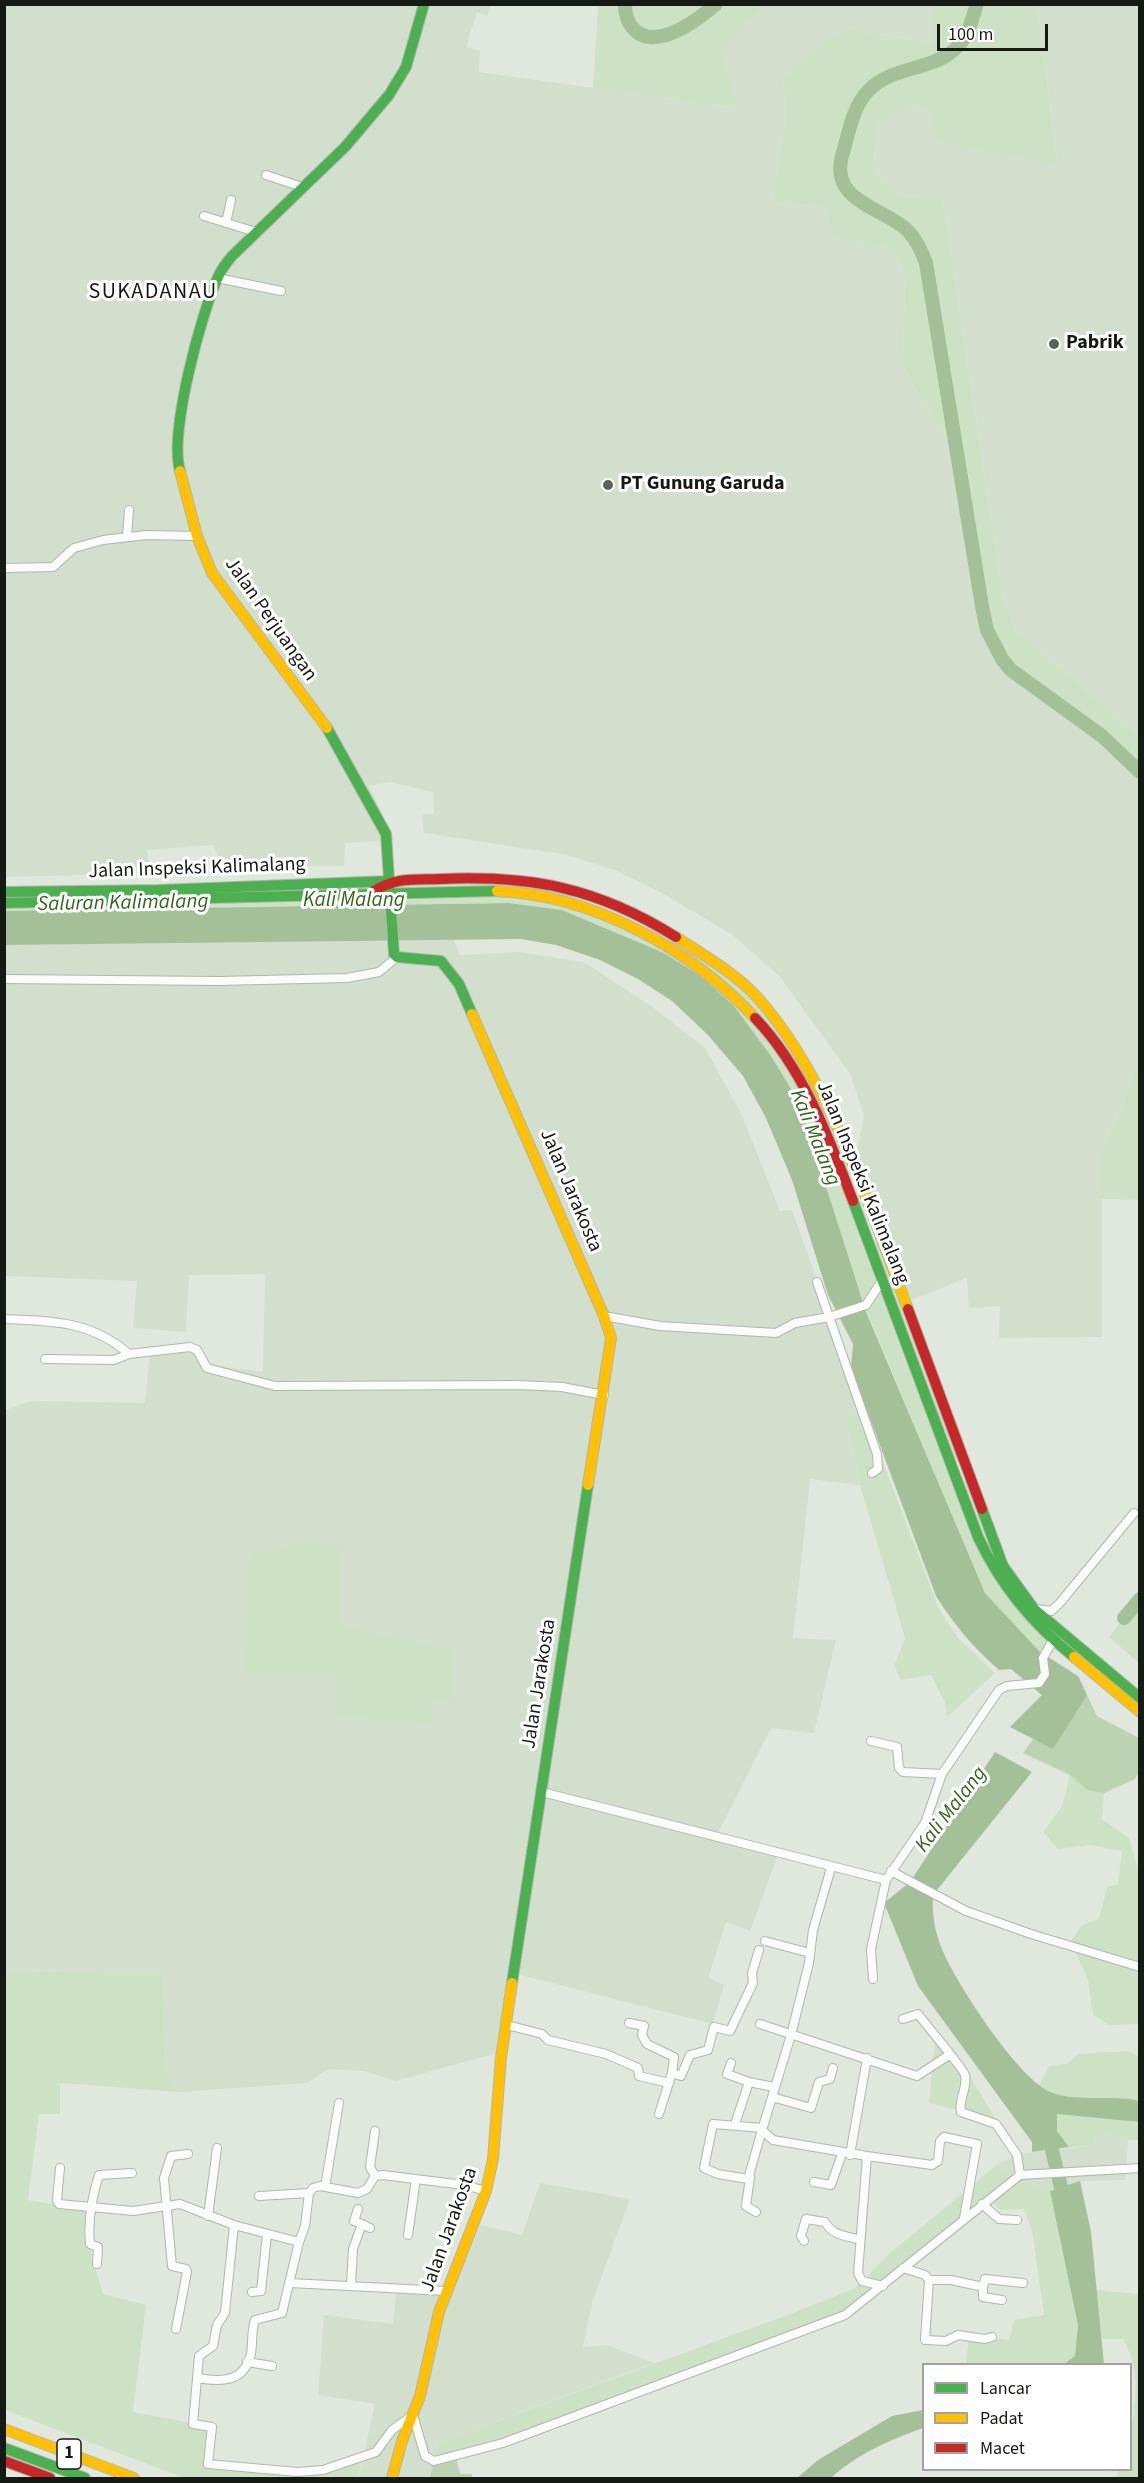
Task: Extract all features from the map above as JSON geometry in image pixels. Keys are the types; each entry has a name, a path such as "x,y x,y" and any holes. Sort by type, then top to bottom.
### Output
{"main road":[{"name":"Jalan Perjuangan","path":"397,957 392,944 387,838 351,767 327,729 220,584 197,536 178,465 176,445 181,408 217,278 232,256 345,147 389,95 406,67 424,4"},
{"name":"Jalan Inspeksi Kalimalang","path":"4,903 390,886 458,878 515,879 563,886 586,895 712,960 756,996 797,1049 843,1142 897,1278 1003,1566 1059,1641"},
{"name":"Jalan Inspeksi Kalimalang","path":"308,889 374,891 390,886 518,892 582,906 652,929 728,986 756,1014 786,1055 822,1126 895,1311 992,1570 1014,1603 1059,1641 1140,1698"},
{"name":"Jalan Inspeksi Kalimalang","path":"4,892 159,895"},
{"path":"582,906 586,895"},
{"name":"Jalan Jarakosta","path":"392,2478 402,2441 413,2415 446,2291 486,2191 493,2159 507,2025 611,1348 604,1316 459,984 441,961 397,957"},
{"path":"918,1373 930,1368"},
{"path":"928,1401 941,1396"},
{"path":"937,1424 949,1420"},
{"path":"952,1462 963,1458"},
{"path":"959,1483 971,1479"},
{"path":"978,1537 990,1532"},
{"path":"992,1570 1003,1566"},
{"name":"Jalan Inspeksi Kalimalang","path":"1111,1679 1140,1712"},
{"name":"1","path":"4,2429 134,2478"},
{"name":"1","path":"4,2440 106,2478"},
{"name":"1","path":"4,2448 85,2478"},
{"name":"1","path":"4,2461 50,2478"}],"street":[{"path":"266,175 302,187"},
{"path":"226,223 231,200"},
{"path":"204,216 256,232"},
{"path":"217,278 281,291"},
{"path":"127,537 129,510"},
{"path":"4,568 53,567 74,548 86,543 127,537 197,536"},
{"path":"4,979 219,981 338,978 372,975 397,957"},
{"path":"817,1282 832,1316 877,1454 878,1469 872,1473"},
{"path":"604,1316 660,1326 769,1334 795,1323 832,1316 866,1305 884,1283"},
{"path":"4,1319 43,1321 87,1328 100,1332 129,1354"},
{"path":"45,1359 114,1360 129,1354 190,1347 197,1350 207,1368 275,1386 518,1385 561,1387 604,1395"},
{"path":"1034,1609 1050,1611 1059,1604 1134,1513"},
{"path":"873,1979 871,1949 886,1880 925,1823 942,1774 999,1690 1037,1684 1045,1674 1043,1658 1059,1641"},
{"path":"871,1741 897,1747 901,1771 942,1774"},
{"path":"542,1792 717,1836 831,1868 886,1880"},
{"path":"756,2212 746,2206 750,2177 790,2035 810,1953 813,1930 831,1868"},
{"path":"893,1872 940,1899 1031,1934 1140,1967"},
{"path":"765,1941 810,1953"},
{"path":"672,2073 681,2076 690,2055 708,2050 714,2027 730,2031 753,1983 752,1973 759,1950"},
{"path":"903,2019 918,2014 949,2055 959,2064 965,2076 961,2112 996,2124 1017,2155 1023,2174"},
{"path":"629,2023 644,2026 642,2035 646,2043 674,2057 672,2073 659,2114"},
{"path":"760,2024 917,2076 949,2055"},
{"path":"507,2025 542,2034 548,2040 606,2054 638,2068 639,2076 642,2078 669,2083"},
{"path":"814,2181 831,2185 846,2154 867,2058"},
{"path":"731,2063 727,2074 749,2082 774,2087"},
{"path":"772,2097 812,2108 819,2082 830,2079 833,2068"},
{"path":"735,2124 749,2082"},
{"path":"325,2187 339,2103"},
{"path":"750,2177 744,2180 717,2175 704,2168 707,2163 713,2124 735,2124 762,2129 773,2140 846,2154 932,2165 938,2161 940,2141 944,2137 977,2144 964,2218"},
{"path":"375,2131 370,2167 375,2176"},
{"path":"208,2216 217,2148"},
{"path":"176,2329 187,2272 186,2269 172,2266 164,2178 171,2156 188,2154"},
{"path":"867,2156 858,2239 859,2277 866,2283 882,2286"},
{"path":"60,2168 57,2202 93,2209 133,2211 180,2204 234,2225 299,2242"},
{"path":"234,2225 225,2313 217,2325 213,2346 199,2356 192,2421 195,2426 212,2427 208,2464 291,2472 323,2470 376,2452 392,2430 413,2415 425,2456 442,2460 472,2453 833,2320 850,2312 964,2218 1023,2174 1140,2168"},
{"path":"97,2264 98,2247 90,2242 89,2217 93,2209 99,2175 132,2173"},
{"path":"375,2176 416,2179 486,2191"},
{"path":"197,2378 226,2381 237,2377 247,2362 255,2320 282,2313 309,2211 309,2193 313,2187 358,2193 367,2189 375,2176"},
{"path":"408,2235 416,2179"},
{"path":"259,2196 309,2193"},
{"path":"982,2204 999,2219 1017,2220"},
{"path":"351,2285 353,2249 366,2226 354,2221 358,2209"},
{"path":"804,2241 801,2236 806,2220 825,2222 829,2229 840,2235 858,2239"},
{"path":"252,2292 261,2291 267,2234"},
{"path":"903,2268 925,2275 929,2280 923,2339 946,2341 958,2335 992,2337"},
{"path":"1002,2300 983,2297 985,2278 1023,2283"},
{"path":"929,2280 951,2280 983,2287"},
{"path":"290,2283 446,2291"},
{"path":"247,2362 272,2366"}],"shaded area":[{"path":"4,5 491,5 488,16 477,12 466,47 480,51 479,72 737,108 718,46 766,5 933,5 934,44 846,28 783,79 786,115 772,202 824,206 834,239 890,247 905,276 903,364 918,394 958,454 987,630 1011,670 1104,737 1139,772 1139,1057 1123,1104 1102,1147 1102,1337 999,1338 1000,1306 969,1308 967,1278 906,1302 854,1169 864,1115 850,1074 780,977 733,935 662,893 615,870 563,854 424,833 422,814 434,814 433,792 390,782 369,786 395,840 345,843 344,866 222,865 213,845 147,850 151,873 5,877"},
{"path":"598,5 766,5 719,46 738,108 593,88"},
{"path":"933,5 1037,5 1058,165 938,141 929,110 905,104 878,122 873,169 899,197 943,199 1003,598 1016,629 1139,737 1139,772 1104,737 1011,670 1002,659 987,630 958,454 918,394 903,364 905,276 890,247 834,239 824,206 772,202 786,115 783,79 845,28 933,44"},
{"path":"1037,5 1139,5 1139,737 1016,629 1003,598 943,199 899,197 873,169 878,121 905,104 929,110 1058,164"},
{"path":"515,879 586,895 582,906 649,934 655,924 712,960 776,1018 843,1142 862,1223 869,1241 881,1238 963,1458 952,1463 960,1483 971,1479 996,1549 1053,1640 1044,1657 985,1593 864,1305 771,1056 734,1006 701,977 664,953 562,910 509,903 5,911 4,892"},
{"path":"509,903 562,910 664,953 702,977 734,1006 771,1056 799,1102 866,1312 985,1593 1040,1652 1078,1676 1087,1695 1053,1749 1010,1727 1042,1695 1011,1669 999,1670 972,1644 936,1596 851,1367 853,1344 828,1295 792,1180 766,1118 743,1076 708,1035 672,1001 638,979 600,960 556,945 521,939 5,945 4,911"},
{"path":"453,938 460,955 518,952 584,962 654,1008 705,1048 742,1115 780,1211 792,1210 862,1408 845,1417 860,1485 810,1479 793,1638 836,1640 814,1733 771,1728 717,1835 779,1852 750,1931 726,1922 708,1978 724,1985 713,2024 509,1972 497,2053 395,2081 364,2071 328,2069 307,2083 178,2092 166,2070 163,1973 5,1971 5,1410 32,1401 145,1403 150,1351 190,1349 202,1364 263,1372 265,1274 189,1275 186,1332 133,1328 137,1281 5,1276 5,945"},
{"path":"1139,1057 1139,1200 1102,1199 1102,1147 1123,1104"},
{"path":"862,1408 939,1609 958,1638 995,1673 947,1717 945,1703 931,1675 901,1680 894,1666 905,1638 860,1485 845,1417"},
{"path":"297,1543 338,1545 340,1626 452,1650 454,1698 431,1701 434,1723 337,1716 336,1673 245,1673 250,1550 277,1552"},
{"path":"1139,1599 1139,1663 1109,1637"},
{"path":"1078,1676 1097,1716 1139,1738 1139,1772 1135,1779 1104,1793 1087,1790 1070,1775 1023,1753"},
{"path":"995,1752 1032,1772 933,1895 935,1926 947,1959 971,2001 1019,2066 1035,2081 1058,2095 1139,2101 1139,2122 1057,2114 1057,2131 1069,2147 1032,2152 1032,2142 918,1986 884,1903 910,1882"},
{"path":"1070,1775 1087,1790 1104,1793 1102,1819 1129,1838 1139,1872 1139,2024 1110,2025 1093,2015 1088,1980 1071,1941 1082,1925 1099,1919 1107,1887 1118,1884 1122,1851 1091,1845 1058,1849 1043,1832 1062,1806"},
{"path":"4,1971 163,1973 166,2070 178,2092 60,2083 60,2114 39,2114 28,2200 87,2210 90,2250 103,2294 146,2305 133,2412 208,2426 206,2461 324,2471 361,2458 359,2478 184,2478 5,2410"},
{"path":"935,2042 953,2048 996,2120 929,2103"},
{"path":"1130,2051 1139,2057 1139,2114 1031,2100 1049,2066 1067,2064 1078,2054"},
{"path":"1057,2114 1139,2122 1139,2140 1128,2140 1097,2129 1093,2146 1069,2147 1057,2131"},
{"path":"1097,2128 1128,2140 1125,2180 1080,2181 1050,2191 1013,2177 998,2164 1018,2154 1093,2146"},
{"path":"998,2164 1013,2177 1050,2191 1078,2325 1075,2356 1065,2363 966,2363 969,2335 1009,2340 1014,2320 1044,2315 1032,2231 1024,2209 1000,2210 988,2197 934,2238 847,2314 433,2463 437,2443 793,2313 855,2288 890,2253"},
{"path":"1080,2181 1091,2232 1104,2363 1065,2363 1075,2356 1078,2325 1050,2191"},
{"path":"540,2183 630,2199 592,2303 583,2347 608,2345 654,2363 437,2443 430,2478 359,2478 375,2404 318,2395 324,2315 393,2324 397,2287 451,2294 480,2225 522,2235"},
{"path":"1097,2290 1139,2294 1138,2478 1117,2478 1118,2471 1132,2471 1135,2373 1123,2339 1102,2339"},
{"path":"922,2410 922,2428 874,2448 831,2478 797,2478 818,2460 892,2416"},
{"path":"456,2456 460,2474 472,2474 472,2478 430,2478 433,2463"}],"waterway":[{"path":"625,4 632,27 641,34 651,37 675,32 716,4"},
{"path":"977,4 965,37 949,54 890,76 879,82 863,97 852,121 840,172 844,184 862,203 909,232 926,263 987,630 1002,659 1011,670 1102,736 1140,772"},
{"name":"Kali Malang","path":"1124,1618 1140,1599"},
{"name":"Kali Malang","path":"913,1898 905,1910 927,1955"},
{"name":"Kali Malang","path":"1029,2098 1072,2105"},
{"path":"1031,2100 1043,2113 1065,2204"},
{"path":"810,2478 873,2436"}],"traffic: fast":[{"path":"180,471 178,453 183,402 196,343 220,272 232,256 345,147 389,95 406,67 424,4"},
{"path":"327,728 386,834 394,954 397,957 441,961 459,984 472,1014"},
{"path":"4,892 159,890 390,881"},
{"path":"4,903 497,891"},
{"path":"853,1201 978,1537 1007,1588 1031,1617 1074,1657"},
{"path":"512,1983 588,1485"},
{"path":"982,1509 1003,1566 1034,1609 1140,1698"},
{"path":"4,2448 85,2478"}],"traffic: slow":[{"path":"180,471 197,536 212,573 327,728"},
{"path":"497,891 533,895 569,903 638,930 701,970 755,1018"},
{"path":"676,937 748,988 783,1030 806,1066 845,1146 908,1309"},
{"path":"472,1014 604,1316 611,1338 588,1485"},
{"path":"1074,1657 1140,1712"},
{"path":"392,2478 402,2441 420,2396 439,2312 486,2191 493,2159 501,2058 512,1983"},
{"path":"4,2429 134,2478"}],"traffic: jam":[{"path":"374,891 390,883 413,880 473,878 534,883 591,896 647,920 676,937"},
{"path":"755,1018 772,1038 801,1081 824,1129 853,1201"},
{"path":"908,1309 982,1509"},
{"path":"4,2461 50,2478"}],"place":[{"name":"Pabrik","path":"1054,344"},
{"name":"PT Gunung Garuda","path":"608,485"}],"district":[{"name":"SUKADANAU","path":"153,293"}],"water label":[{"name":"Saluran Kalimalang","path":"123,904"}]}
